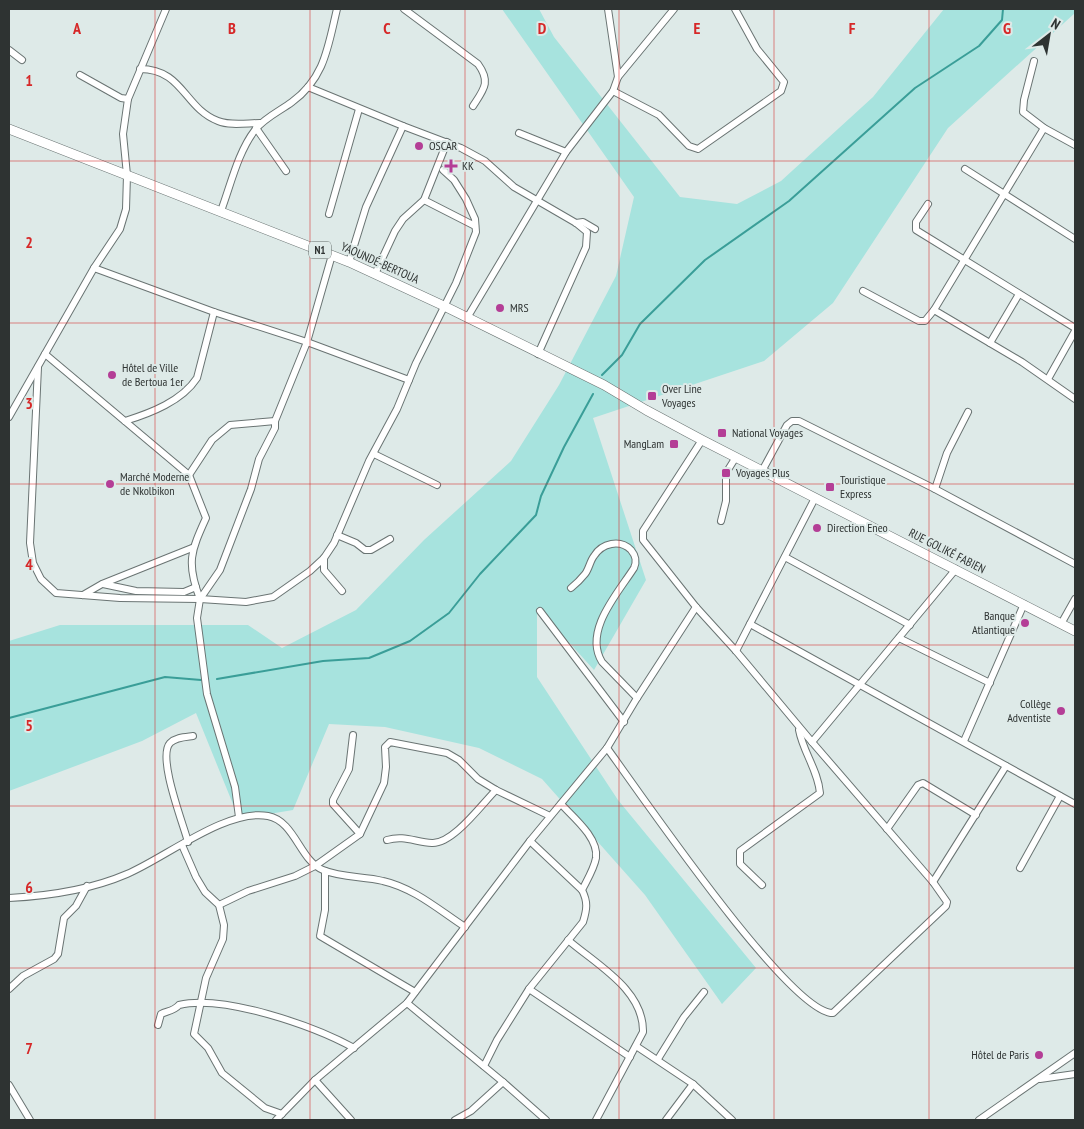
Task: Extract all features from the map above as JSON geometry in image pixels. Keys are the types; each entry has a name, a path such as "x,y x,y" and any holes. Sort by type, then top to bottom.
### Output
{"highway":[{"name":"YAOUNDÉ-BERTOUA","path":"10,132 221,210 349,262 444,306 604,385 620,396"},
{"name":"RUE GOLIKÉ FABIEN","path":"620,396 1075,631"}],"street":[{"path":"9,417 94,268 120,229 126,209 127,175 123,134 128,99 166,9"},
{"path":"221,210 246,142 258,126 308,88 320,72 337,9"},
{"path":"404,9 478,64 485,73 484,88 473,106"},
{"path":"608,9 618,77"},
{"path":"467,318 538,202 566,152 613,91 618,77 674,9"},
{"path":"613,91 659,115 693,149 698,149 706,144 781,92 784,82 758,49 735,9"},
{"path":"9,50 22,60"},
{"path":"1034,61 1024,100 1023,112 1044,128 1075,145"},
{"path":"140,69 161,71 171,78 211,118 220,122 258,126"},
{"path":"80,75 121,98 128,99"},
{"path":"308,88 447,142 484,161 514,187 576,223 587,232 586,247 538,354"},
{"path":"329,214 359,109"},
{"path":"258,126 286,172"},
{"path":"349,262 366,207 403,126"},
{"path":"863,291 919,321 925,321 934,310 1044,128"},
{"path":"519,134 566,152"},
{"path":"375,274 395,231 403,219 424,200 447,142"},
{"path":"965,169 1075,239"},
{"path":"38,367 30,543 33,563 41,579 56,593 120,598 200,599 246,602 273,597 310,571 324,558 337,535 444,306 476,232 475,219 466,199 454,180 443,170"},
{"path":"424,200 475,226"},
{"path":"928,204 916,222 916,230 1075,330 1048,379"},
{"path":"576,223 583,222 595,229"},
{"path":"240,817 235,787 207,694 197,618 200,599 220,570 251,489 259,459 275,428 275,421 307,342 332,255"},
{"path":"94,268 214,312 307,342 409,380"},
{"path":"990,343 1019,294"},
{"path":"934,310 1048,379 1075,399"},
{"path":"125,421 150,413 193,385 197,378 214,312"},
{"path":"45,354 189,475 206,518 192,548 191,564 200,599"},
{"path":"935,489 947,453 968,412"},
{"path":"189,475 212,440 230,425 275,421"},
{"path":"762,471 787,425 792,421 799,421 935,489 1075,564"},
{"path":"607,748 740,929 795,991 829,1013 840,1008 863,982 946,906 946,899 933,882 799,728 736,651 696,607 642,536 702,440"},
{"path":"374,454 437,485"},
{"path":"721,521 726,501 726,473 736,457"},
{"path":"736,651 815,498"},
{"path":"337,535 356,543 364,550 371,550 390,539"},
{"path":"571,588 586,573 594,555 606,546 619,543 625,544 635,555 636,562 634,568 604,615 597,634 598,656 636,698"},
{"path":"82,595 102,584 192,548"},
{"path":"784,557 910,625"},
{"path":"324,558 324,570 342,591"},
{"path":"812,742 956,569"},
{"path":"102,584 136,591 184,592 196,587"},
{"path":"1061,624 1075,599"},
{"path":"964,741 1024,604"},
{"path":"276,1120 316,1080 407,1003 530,841 607,748 624,722 636,698 696,607"},
{"path":"540,611 624,722"},
{"path":"750,624 1075,804"},
{"path":"899,638 990,682"},
{"path":"762,885 740,864 740,851 820,793 819,780 801,742 799,728"},
{"path":"353,735 349,769 333,800 333,804 360,834"},
{"path":"193,736 175,739 169,744 166,754 167,768 185,844 196,877 206,892 219,905 224,925 223,939 206,978 199,1002 194,1034 208,1048 222,1073 266,1108 282,1114"},
{"path":"219,905 242,893 295,876 315,866 360,834 384,784 386,743 447,752 459,760 478,779 496,790 550,816"},
{"path":"933,882 1006,766"},
{"path":"887,829 918,785 923,783 976,815"},
{"path":"387,840 401,837 431,843 443,842 457,831 496,790"},
{"path":"1020,868 1060,796"},
{"path":"561,804 591,838 596,847 594,864 582,890"},
{"path":"9,898 52,894 127,874 222,824 240,817 268,816 278,820 315,866 325,871 383,881 406,889 465,927"},
{"path":"484,1066 497,1040 529,990 583,922 587,910 586,898 582,890 530,841"},
{"path":"325,871 325,910 320,936 415,992"},
{"path":"9,989 23,976 54,959 58,954 64,918 76,906 87,886"},
{"path":"568,940 625,988 634,1000 643,1021 643,1032 596,1120"},
{"path":"529,990 630,1057"},
{"path":"658,1059 684,1017 704,992"},
{"path":"158,1025 161,1014 176,1009 179,1005 199,1002 280,1018 354,1048"},
{"path":"407,1003 546,1120"},
{"path":"636,1046 693,1084 732,1120"},
{"path":"979,1120 1075,1053"},
{"path":"1037,1079 1075,1075"},
{"path":"316,1080 351,1120"},
{"path":"455,1120 471,1111 503,1082"},
{"path":"666,1120 693,1084"},
{"path":"9,1085 30,1120"}],"shaded area":[{"path":"502,9 539,9 554,37 680,197 737,204 781,181 873,97 944,9 1075,9 1075,13 948,128 833,303 764,361 593,418 646,580 594,670 537,607 537,677 618,800 756,968 722,1004 645,895 542,779 479,748 385,727 329,724 293,810 239,819 196,713 142,741 9,791 9,641 60,625 248,625 282,648 356,610 424,540 511,461 559,385 616,276 634,197"}],"waterway":[{"path":"602,375 622,355 640,324 705,260 789,201 915,88 979,46 1002,20 1003,9"},
{"path":"217,679 323,661 369,658 410,641 449,613 480,574 536,515 541,496 564,447 593,394"},
{"path":"9,718 165,677 201,680"}],"place":[{"name":"OSCAR","path":"419,146"},
{"name":"KK","path":"451,166"},
{"name":"MRS","path":"500,308"},
{"name":"Hôtel de Ville de Bertoua 1er","path":"112,375"},
{"name":"Over Line Voyages","path":"652,396"},
{"name":"National Voyages","path":"722,433"},
{"name":"MangLam","path":"674,444"},
{"name":"Voyages Plus","path":"726,473"},
{"name":"Marché Moderne de Nkolbikon","path":"110,484"},
{"name":"Touristique Express","path":"830,487"},
{"name":"Direction Eneo","path":"817,528"},
{"name":"Banque Atlantique","path":"1025,623"},
{"name":"Collège Adventiste","path":"1061,711"},
{"name":"Hôtel de Paris","path":"1039,1055"}]}
